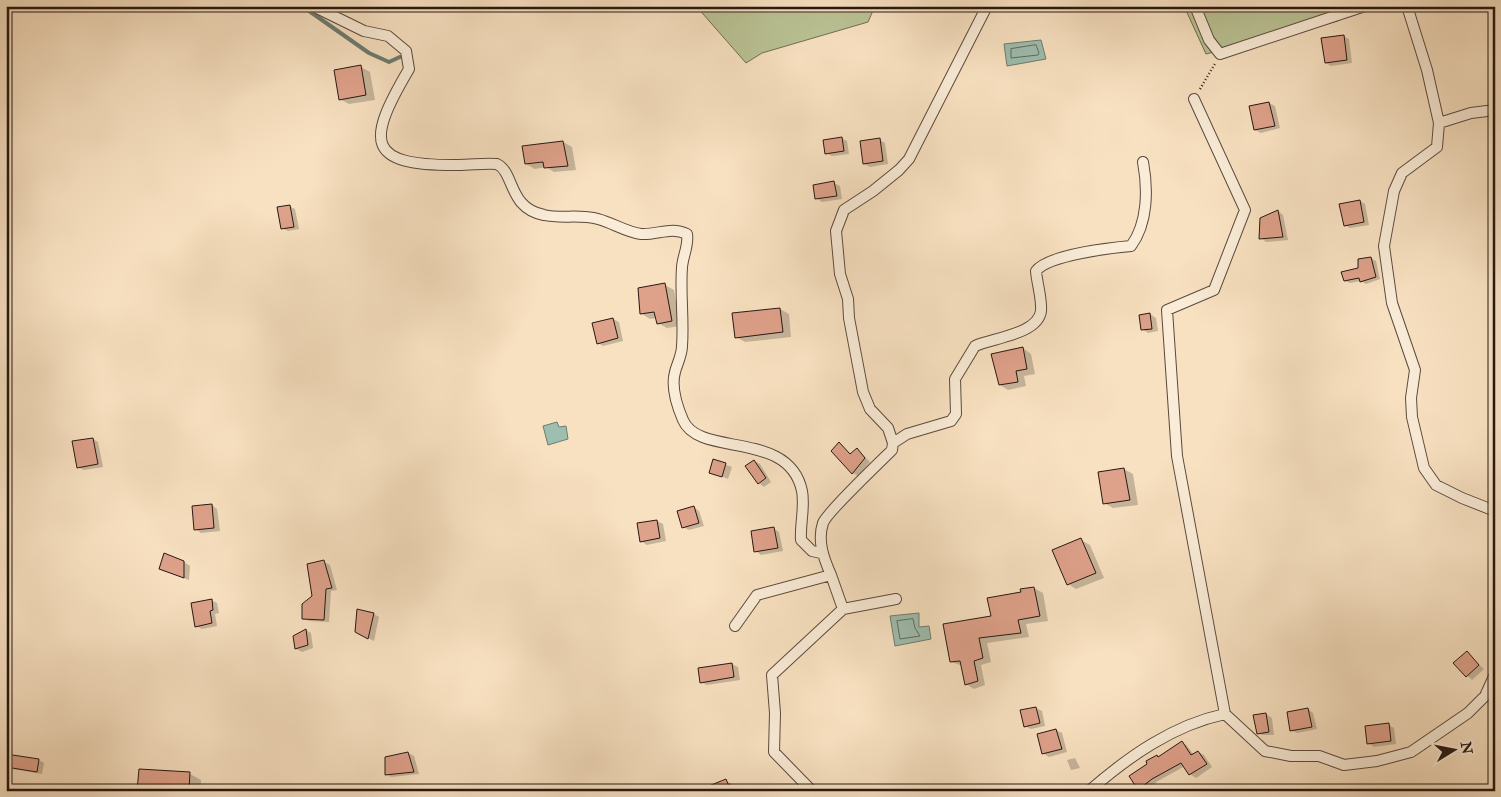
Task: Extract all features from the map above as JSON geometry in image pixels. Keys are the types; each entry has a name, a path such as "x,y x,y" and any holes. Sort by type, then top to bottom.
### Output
{"street":[{"path":"314,6 364,31 388,36 406,51 409,69 390,101 380,138 384,150 390,156 403,161 430,164 497,164 504,168 516,197 527,208 544,215 564,215 597,219 628,231 643,234 670,230 687,234 688,243 684,252 681,291 682,348 674,374 675,393 683,421 690,432 703,438 768,452 788,465 802,490 801,540 812,551 821,553"},
{"path":"843,609 821,553 823,522 873,467 892,450 893,443 888,428 870,409 863,392 849,318 848,299 840,274 836,232 844,210 873,191 899,170 909,159 987,6"},
{"path":"1195,6 1209,40 1220,54 1364,6"},
{"path":"1406,6 1427,70 1439,124 1437,148 1402,173 1394,191 1387,221 1384,246 1391,294 1416,370 1412,398 1412,417 1424,468 1436,485 1495,511"},
{"path":"1194,99 1245,210 1214,290 1167,310 1178,456 1224,714 1265,751 1291,756 1319,756 1344,765 1377,762 1411,752 1468,713 1485,696 1495,674"},
{"path":"1439,124 1471,113 1495,110"},
{"path":"893,443 907,434 950,421 956,414 955,379 975,346 1027,329 1035,324 1041,311 1036,272 1039,268 1049,261 1067,256 1130,246 1137,237 1144,214 1146,179 1144,162"},
{"path":"735,626 757,595 831,575"},
{"path":"812,791 774,752 775,714 772,675 843,609 896,599"},
{"path":"1089,791 1174,731 1203,719 1224,714"}],"path":[{"path":"1194,99 1220,54"}],"green space":[{"path":"696,6 875,6 868,22 762,53 746,63"},
{"path":"1184,6 1333,6 1338,21 1206,54"}],"water":[{"path":"1041,40 1046,59 1007,66 1004,44"},
{"path":"557,422 559,427 566,426 568,439 548,445 543,426"},
{"path":"919,613 919,627 929,626 931,639 895,646 890,616"}],"building":[{"path":"1344,35 1347,60 1325,63 1321,38"},
{"path":"361,65 366,95 339,100 334,70"},
{"path":"1269,102 1275,126 1254,130 1249,106"},
{"path":"842,137 844,151 825,154 823,140"},
{"path":"880,138 883,161 863,164 860,141"},
{"path":"563,141 568,166 544,168 543,162 525,164 522,146"},
{"path":"834,181 837,196 815,199 813,185"},
{"path":"1360,200 1364,222 1344,226 1339,204"},
{"path":"290,205 294,227 281,229 277,207"},
{"path":"1278,210 1283,237 1259,239 1260,218"},
{"path":"1371,257 1376,277 1360,282 1359,278 1344,281 1341,272 1358,268 1358,259"},
{"path":"665,283 672,321 657,324 654,312 640,314 638,288"},
{"path":"780,308 783,332 735,338 732,313"},
{"path":"1150,313 1152,329 1141,330 1139,315"},
{"path":"613,318 618,338 597,344 592,323"},
{"path":"1023,347 1027,369 1016,371 1018,382 999,385 991,354"},
{"path":"93,438 98,464 77,468 72,441"},
{"path":"839,442 850,454 857,448 865,458 852,474 831,451"},
{"path":"713,459 726,463 722,477 709,473"},
{"path":"754,460 766,478 758,484 745,466"},
{"path":"1124,468 1130,500 1103,504 1098,472"},
{"path":"212,504 214,528 194,530 192,506"},
{"path":"694,506 699,523 682,528 677,511"},
{"path":"657,520 660,538 640,542 637,523"},
{"path":"774,527 778,548 754,552 751,531"},
{"path":"1081,538 1096,573 1067,585 1052,550"},
{"path":"164,553 184,561 184,578 159,569"},
{"path":"324,560 332,588 326,589 324,620 302,619 302,604 312,596 307,564"},
{"path":"1034,587 1040,616 1018,620 1021,633 979,638 983,658 974,661 978,681 965,685 960,661 950,662 943,624 991,616 987,598 1021,592 1020,589"},
{"path":"212,599 213,610 210,611 212,623 195,627 191,603"},
{"path":"357,609 374,613 368,639 355,632"},
{"path":"306,629 308,645 295,649 293,636"},
{"path":"1467,651 1479,665 1466,677 1453,663"},
{"path":"732,663 734,677 700,683 698,668"},
{"path":"1036,707 1040,723 1024,727 1020,710"},
{"path":"1308,708 1312,727 1290,731 1287,712"},
{"path":"1266,713 1269,732 1257,734 1253,715"},
{"path":"1389,723 1391,741 1367,744 1365,726"},
{"path":"1056,729 1062,749 1042,754 1037,734"},
{"path":"1182,741 1191,755 1198,751 1207,764 1189,775 1181,763 1152,779 1138,790 1129,776 1147,764 1146,761 1157,755 1158,757"},
{"path":"408,752 414,772 385,775 385,757"},
{"path":"6,754 39,759 37,772 6,767"},
{"path":"139,769 190,772 189,791 137,791"},
{"path":"726,779 731,791 699,791 699,790"}],"waterway":[{"path":"302,6 369,53 389,62 402,56"}]}
